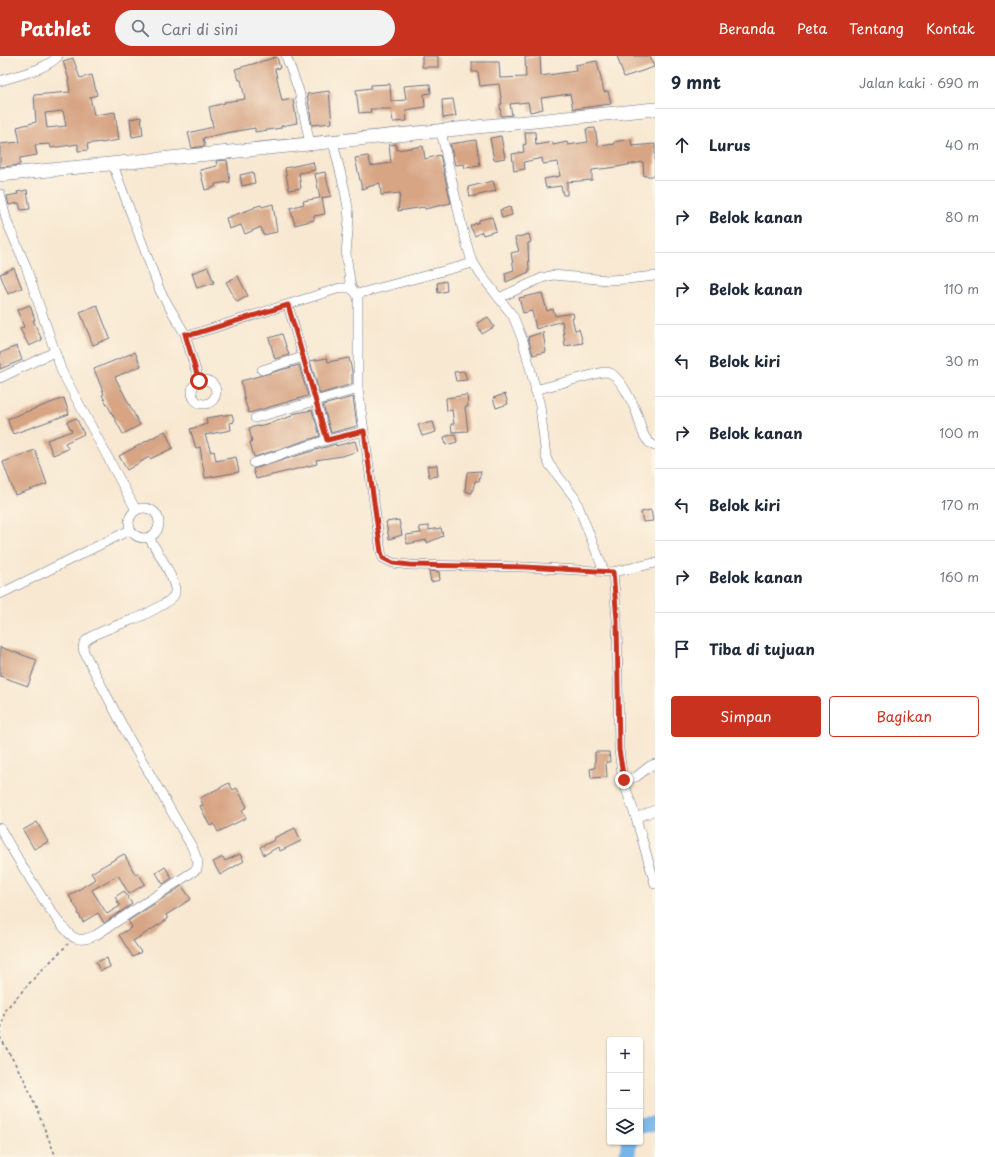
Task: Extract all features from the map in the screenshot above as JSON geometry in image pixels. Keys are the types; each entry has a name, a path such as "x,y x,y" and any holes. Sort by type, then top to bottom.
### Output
{"main road":[{"path":"0,175 113,165 655,109"}],"street":[{"path":"0,81 40,68 49,64 58,56"},
{"path":"286,56 299,91 310,144"},
{"path":"441,131 466,246 473,263 513,316 523,341 542,416 543,443 546,457 549,464 575,498 609,571 617,620 619,750 624,780 655,884"},
{"path":"333,142 348,208 349,219 346,254 354,291 358,390 383,558 393,563 410,565 525,567 609,571 655,563"},
{"path":"113,165 160,291 185,334 199,381"},
{"path":"0,194 7,222 25,264 62,372 136,510"},
{"path":"185,334 194,334 340,288 354,291 473,263"},
{"path":"499,298 542,278 554,275 608,280 655,276"},
{"path":"288,305 317,400 327,440"},
{"path":"0,378 54,352"},
{"path":"262,370 303,357"},
{"path":"535,390 603,372 611,373 631,402 642,432 650,444 655,446"},
{"path":"255,418 358,390"},
{"path":"254,463 327,440 364,431"},
{"path":"148,508 158,516 158,529 156,533 149,538 138,538 133,535 130,530 128,525 129,519 131,514 136,510 148,508"},
{"path":"0,594 130,530"},
{"path":"0,828 52,912 74,938 81,940 96,935 197,869 197,856 130,738 84,652 84,643 88,639 143,615 174,597 175,593 172,579 149,538"},
{"path":"624,780 636,777 655,764"},
{"path":"636,818 655,810"}],"path":[{"path":"56,1157 25,1081 0,1035 5,1010 74,938"}],"building":[{"path":"422,56 438,56 438,67 422,67"},
{"path":"540,56 541,76 576,71 575,65 597,61 604,92 608,91 611,104 573,109 570,94 541,98 543,109 530,112 528,102 510,104 512,115 501,116 500,104 502,104 499,84 480,86 478,72 472,72 472,62 499,62 500,78 526,77 525,57"},
{"path":"617,56 650,56 654,67 624,77"},
{"path":"277,57 280,68 275,69 282,101 293,99 297,123 281,126 281,128 255,132 255,128 203,138 205,146 192,148 188,133 213,127 209,107 225,103 224,102 245,99 241,80 239,80 235,69"},
{"path":"73,58 80,78 92,75 97,95 90,97 94,115 115,112 119,140 87,144 88,150 78,151 78,144 51,148 50,144 35,145 37,155 20,158 20,165 0,167 0,144 20,142 17,127 36,122 34,95 70,92 69,80 63,61","holes":["63,111 66,126 47,128 45,113"]},
{"path":"390,84 391,101 406,100 404,86 430,84 431,93 424,94 425,107 406,110 407,121 393,122 391,109 370,109 371,112 359,113 356,90 371,88 371,85"},
{"path":"329,91 332,123 312,125 307,94"},
{"path":"453,99 456,116 443,118 442,100"},
{"path":"141,117 143,135 132,137 130,119"},
{"path":"595,128 598,146 615,144 614,142 631,139 632,146 655,144 655,176 644,176 643,162 592,170 592,180 567,182 567,195 563,195 561,186 546,188 544,179 560,176 558,162 543,164 542,158 524,162 525,169 514,171 512,154 524,152 523,145 526,144 525,132 535,132 536,145 553,142 553,145 567,142 568,145 588,142 586,129"},
{"path":"501,136 505,158 494,160 490,138"},
{"path":"476,140 480,166 465,168 464,164 455,165 450,144"},
{"path":"396,144 397,150 423,146 425,159 440,155 451,203 425,209 424,207 398,211 400,193 381,195 380,183 362,189 355,158 368,156 371,166 391,163 389,145"},
{"path":"227,160 230,182 215,184 215,187 205,190 200,170 217,166 216,161"},
{"path":"313,162 315,170 299,173 301,188 289,190 285,168"},
{"path":"253,172 255,183 242,186 240,175"},
{"path":"325,172 331,196 322,198 325,214 314,216 314,220 295,225 290,208 304,204 303,201 320,198 315,174"},
{"path":"493,181 496,191 470,197 468,187"},
{"path":"27,190 30,209 21,210 19,203 9,205 7,196 18,194 17,192"},
{"path":"273,204 277,232 263,235 261,227 245,234 241,225 229,229 226,218 254,207 261,205 262,207"},
{"path":"510,207 512,215 502,218 500,210"},
{"path":"492,217 496,231 483,235 482,232 475,236 470,226 479,222 479,220"},
{"path":"529,234 531,242 528,243 529,272 506,282 505,273 514,270 511,253 519,251 515,238"},
{"path":"208,267 214,283 197,288 192,273"},
{"path":"14,268 22,288 8,294 0,274"},
{"path":"238,276 248,296 237,302 226,282"},
{"path":"446,281 447,291 438,293 437,283"},
{"path":"542,293 547,311 553,309 555,316 573,313 574,317 572,318 575,330 579,329 583,343 565,346 562,321 536,329 532,311 523,313 519,298"},
{"path":"30,305 35,320 33,320 42,340 29,346 20,329 24,327 17,310"},
{"path":"97,305 110,338 93,345 80,312"},
{"path":"488,317 494,327 482,334 477,323"},
{"path":"543,332 546,352 533,355 528,337"},
{"path":"282,334 289,355 275,359 269,338"},
{"path":"17,346 22,360 0,369 0,353"},
{"path":"135,352 141,366 115,377 140,425 123,434 102,395 104,394 94,369"},
{"path":"327,358 328,362 349,358 352,371 352,384 320,394 310,361"},
{"path":"299,365 308,396 249,413 245,402 241,381"},
{"path":"464,371 467,380 456,381 454,372"},
{"path":"505,394 508,404 496,408 493,398"},
{"path":"467,395 468,407 465,407 468,431 452,432 451,424 454,424 452,410 447,411 446,398"},
{"path":"353,397 357,426 331,433 323,405"},
{"path":"64,398 69,414 13,434 7,419"},
{"path":"312,410 320,436 254,457 250,442 252,442 249,428 271,423 292,416 292,414"},
{"path":"232,414 234,422 230,423 231,430 205,435 211,452 214,451 216,461 236,457 239,472 205,478 200,447 196,448 190,429 207,424 206,418"},
{"path":"76,418 84,434 65,443 68,449 53,455 47,440 72,431 67,422"},
{"path":"433,422 436,432 422,436 418,425"},
{"path":"165,431 173,448 150,459 149,457 127,470 119,456"},
{"path":"455,434 457,442 446,445 444,437"},
{"path":"355,441 358,451 342,456 316,460 317,464 256,479 253,469 336,444 336,446"},
{"path":"35,450 47,484 15,495 3,462"},
{"path":"437,465 438,476 429,477 427,466"},
{"path":"481,471 479,481 475,481 472,493 465,491 467,472"},
{"path":"651,510 653,521 643,522 641,512"},
{"path":"399,520 402,535 389,539 386,522"},
{"path":"429,526 429,530 441,528 443,536 427,543 427,540 407,544 406,535 421,533 419,527"},
{"path":"429,571 439,572 440,580 431,582"},
{"path":"0,647 37,660 28,686 0,676"},
{"path":"595,752 609,752 610,762 606,762 607,777 591,778 590,769 595,768"},
{"path":"229,783 233,790 237,788 247,807 242,810 246,818 218,832 214,824 210,826 200,806 203,805 200,798"},
{"path":"37,822 48,842 34,849 23,830"},
{"path":"295,828 301,841 280,851 278,847 264,855 260,847 275,840 274,838"},
{"path":"124,854 135,874 138,873 145,884 129,894 118,875 92,890 107,914 120,906 115,897 124,891 132,904 104,923 98,913 83,922 78,913 79,912 69,896 95,879 91,873"},
{"path":"240,854 244,861 220,875 213,862 223,857 225,861"},
{"path":"165,867 172,878 163,884 156,873"},
{"path":"182,886 191,899 166,915 168,919 133,941 141,952 133,957 119,935 132,927 128,921"},
{"path":"107,958 110,967 100,971 96,962"}],"waterway":[{"path":"643,1125 655,1124"},
{"path":"627,1157 629,1145"}],"route":[{"path":"199,381 185,334 194,334 288,305 317,400 327,440 364,431 383,558 393,563 410,565 525,567 613,572 617,620 619,750 624,780"}]}
